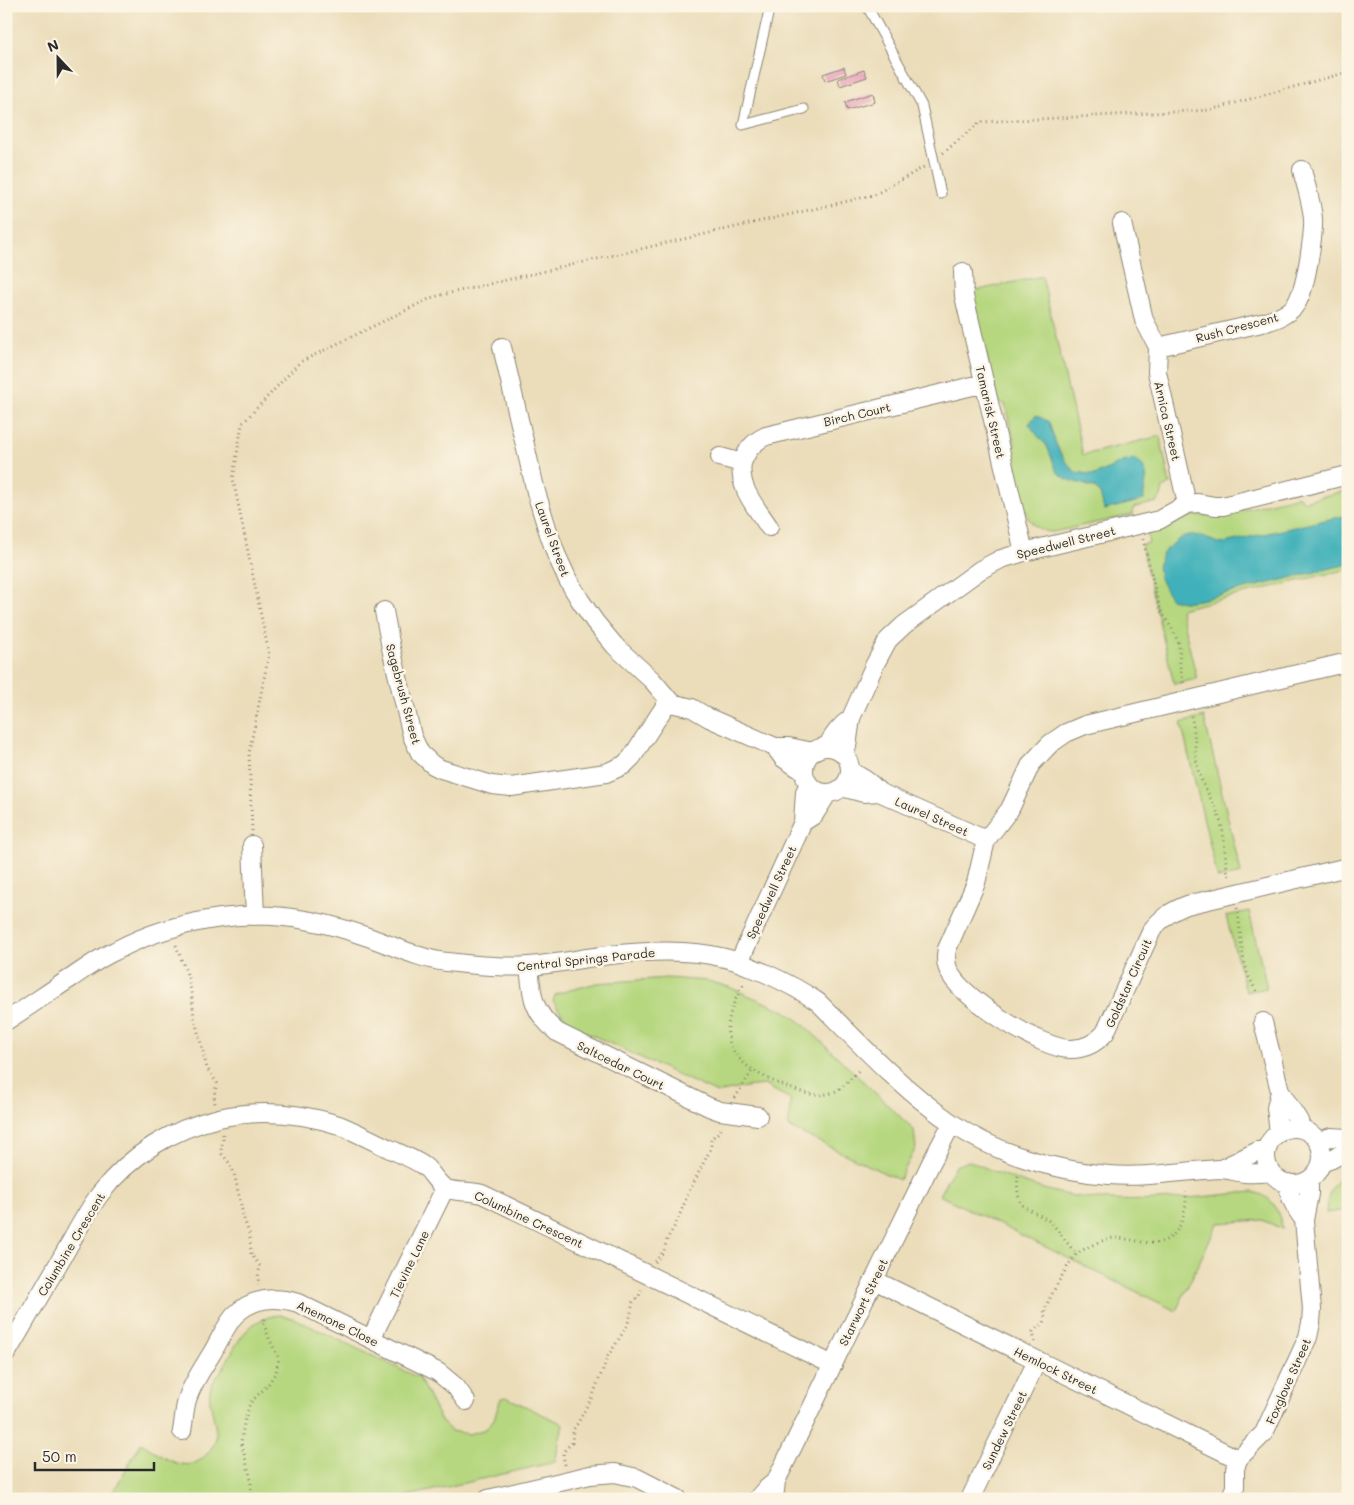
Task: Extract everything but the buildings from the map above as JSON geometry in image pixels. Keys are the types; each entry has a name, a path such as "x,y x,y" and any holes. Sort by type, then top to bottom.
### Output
{"street":[{"name":"Rush Crescent","path":"1158,348 1266,322 1278,318 1294,306 1303,289 1313,234 1313,217 1302,170"},
{"name":"Arnica Street","path":"1122,223 1144,320 1158,348 1157,372 1188,504"},
{"name":"Tamarisk Street","path":"963,272 964,296 1024,552"},
{"name":"Laurel Street","path":"502,347 536,492 556,554 568,580 595,622 615,646 652,680 669,700"},
{"name":"Birch Court","path":"742,463 750,447 757,440 766,436 985,383"},
{"path":"720,457 742,463 742,479 745,489 769,527"},
{"path":"1188,504 1198,503 1223,506 1348,475"},
{"name":"Speedwell Street","path":"803,822 814,814 841,777 848,746 851,718 882,650 895,633 960,583 1000,559 1159,520 1188,504"},
{"name":"Sagebrush Street","path":"384,611 412,736 420,753 433,765 441,769 500,787 520,787 596,775 615,770 632,757 669,700"},
{"name":"Goldstar Circuit","path":"1348,662 1075,728 1050,744 1038,754 1026,773 1010,809 986,840 976,883 947,949 947,967 951,976 961,988 999,1018 1040,1040 1058,1047 1079,1048 1094,1043 1105,1033 1152,930 1166,914 1187,905 1348,867"},
{"path":"669,700 675,704 692,708 709,718 775,747 839,751 841,777 820,792 814,790 806,778 775,747"},
{"name":"Speedwell Street","path":"820,749 851,718"},
{"path":"806,778 804,764 808,757 820,749"},
{"name":"Laurel Street","path":"841,777 864,793 879,792 986,840"},
{"name":"Speedwell Street","path":"739,962 803,822 806,778"},
{"path":"252,845 255,916"},
{"name":"Central Springs Parade","path":"6,1021 113,951 156,932 222,917 287,917 313,921 341,928 428,959 446,962 529,966 607,955 663,952 708,955 739,962 805,992 818,1002 896,1078 931,1108 952,1123 982,1140 1013,1154 1042,1164 1109,1175 1142,1176 1221,1169 1258,1174 1271,1172"},
{"name":"Saltcedar Court","path":"529,966 532,992 537,1009 548,1024 557,1032 709,1108 758,1116"},
{"path":"1263,1022 1280,1091 1299,1121 1301,1129"},
{"path":"1279,1133 1276,1108 1280,1091"},
{"name":"Columbine Crescent","path":"6,1354 88,1212 114,1178 146,1150 190,1127 245,1113 273,1112 315,1118 359,1134 418,1162 430,1171 446,1188 482,1194 833,1365"},
{"name":"Starwort Street","path":"774,1499 776,1481 931,1162 952,1123"},
{"path":"1301,1129 1318,1141 1321,1148 1322,1163 1319,1170 1309,1180 1288,1184 1271,1172 1266,1157 1267,1150 1279,1133 1286,1130 1301,1129"},
{"path":"1318,1141 1332,1137 1348,1138"},
{"name":"Central Springs Parade","path":"1221,1169 1258,1151 1267,1150"},
{"path":"1322,1163 1348,1150"},
{"name":"Foxglove Street","path":"1238,1459 1264,1432 1308,1337 1312,1323 1304,1220 1309,1200 1309,1180"},
{"name":"Foxglove Street","path":"1288,1184 1295,1208 1304,1220"},
{"name":"Tievine Lane","path":"371,1339 446,1188"},
{"name":"Hemlock Street","path":"874,1280 1238,1459"},
{"name":"Anemone Close","path":"182,1431 186,1403 192,1387 234,1316 251,1304 277,1298 298,1303 438,1372 456,1387 466,1401"},
{"name":"Sundew Street","path":"970,1499 1037,1361"},
{"path":"1230,1499 1235,1487 1235,1469 1238,1459"},
{"path":"488,1499 590,1475 615,1473 637,1478 678,1499"},
{"name":"Starwort Street","path":"757,1499 776,1481"}],"lane":[{"path":"770,6 743,125 804,109"},
{"path":"867,6 922,106 941,194"}],"path":[{"path":"252,845 249,753 269,654 234,479 242,424 300,362 433,297 874,195 934,162 980,122 1210,110 1348,72"},
{"path":"1143,538 1160,610 1173,630 1179,644 1180,666 1185,690"},
{"path":"1190,710 1198,770 1220,820 1231,884"},
{"path":"1236,904 1244,964 1258,994"},
{"path":"176,945 188,977 194,1016 207,1068 216,1083 214,1095 216,1109"},
{"path":"743,985 734,1000 727,1024 729,1042 733,1050 752,1071 794,1090 824,1095 836,1091 860,1069"},
{"path":"735,1098 752,1071"},
{"path":"654,1264 664,1251 667,1239 676,1224 688,1194 711,1148 711,1139 720,1131 723,1124"},
{"path":"222,1131 221,1150 222,1154 231,1164 242,1213 250,1236 251,1254 260,1266 258,1281 260,1289"},
{"path":"1018,1176 1018,1191 1022,1205 1051,1222 1076,1254"},
{"path":"1036,1343 1033,1336 1034,1329 1043,1323 1046,1306 1076,1254 1113,1238 1149,1243 1167,1240 1172,1237 1181,1224 1185,1212 1186,1192"},
{"path":"565,1466 564,1450 572,1443 573,1430 592,1395 608,1356 626,1328 633,1302 643,1288"},
{"path":"251,1499 251,1480 240,1442 250,1403 267,1386 276,1372 279,1358 264,1324 265,1311"}],"green space":[{"path":"1042,276 1083,455 1160,436 1170,484 1163,488 1161,497 1157,502 1133,508 1132,515 1053,532 1042,530 1028,518 1010,453 1015,446 1005,404 998,402 973,300 974,291","holes":["1049,422 1061,454 1075,472 1095,475 1125,461 1145,487 1142,493 1102,499 1096,489 1078,481 1048,449"]},
{"path":"1348,490 1348,515 1220,544 1208,539 1183,602 1199,600 1348,564 1348,569 1180,609 1197,679 1174,684 1141,545 1149,543 1147,533 1165,528 1191,516 1216,516 1299,496 1304,501"},
{"path":"1204,717 1241,873 1218,879 1181,723"},
{"path":"1249,911 1267,988 1246,992 1226,916"},
{"path":"667,978 708,981 729,987 785,1011 802,1023 914,1130 916,1148 899,1180 788,1127 790,1099 764,1085 717,1093 577,1028 566,1020 553,1001 555,995 559,993 597,983"},
{"path":"969,1161 1021,1182 1047,1190 1096,1199 1164,1200 1253,1192 1271,1201 1277,1210 1283,1229 1262,1220 1218,1223 1176,1311 939,1195 955,1166"},
{"path":"1348,1171 1348,1210 1326,1213 1331,1189"},
{"path":"280,1315 293,1318 419,1378 441,1421 451,1431 469,1434 486,1429 494,1419 501,1398 506,1397 563,1424 555,1462 395,1499 109,1499 141,1443 164,1457 181,1464 197,1462 205,1456 216,1439 209,1394 212,1384 245,1332 259,1321"}],"water":[{"path":"1036,415 1049,422 1058,449 1075,472 1095,475 1125,461 1135,460 1146,472 1144,500 1104,510 1100,493 1094,487 1068,480 1057,472 1047,446 1029,424"},
{"path":"1348,515 1348,564 1199,600 1183,602 1171,599 1163,586 1158,566 1160,559 1169,547 1181,538 1193,535 1220,544"}]}
